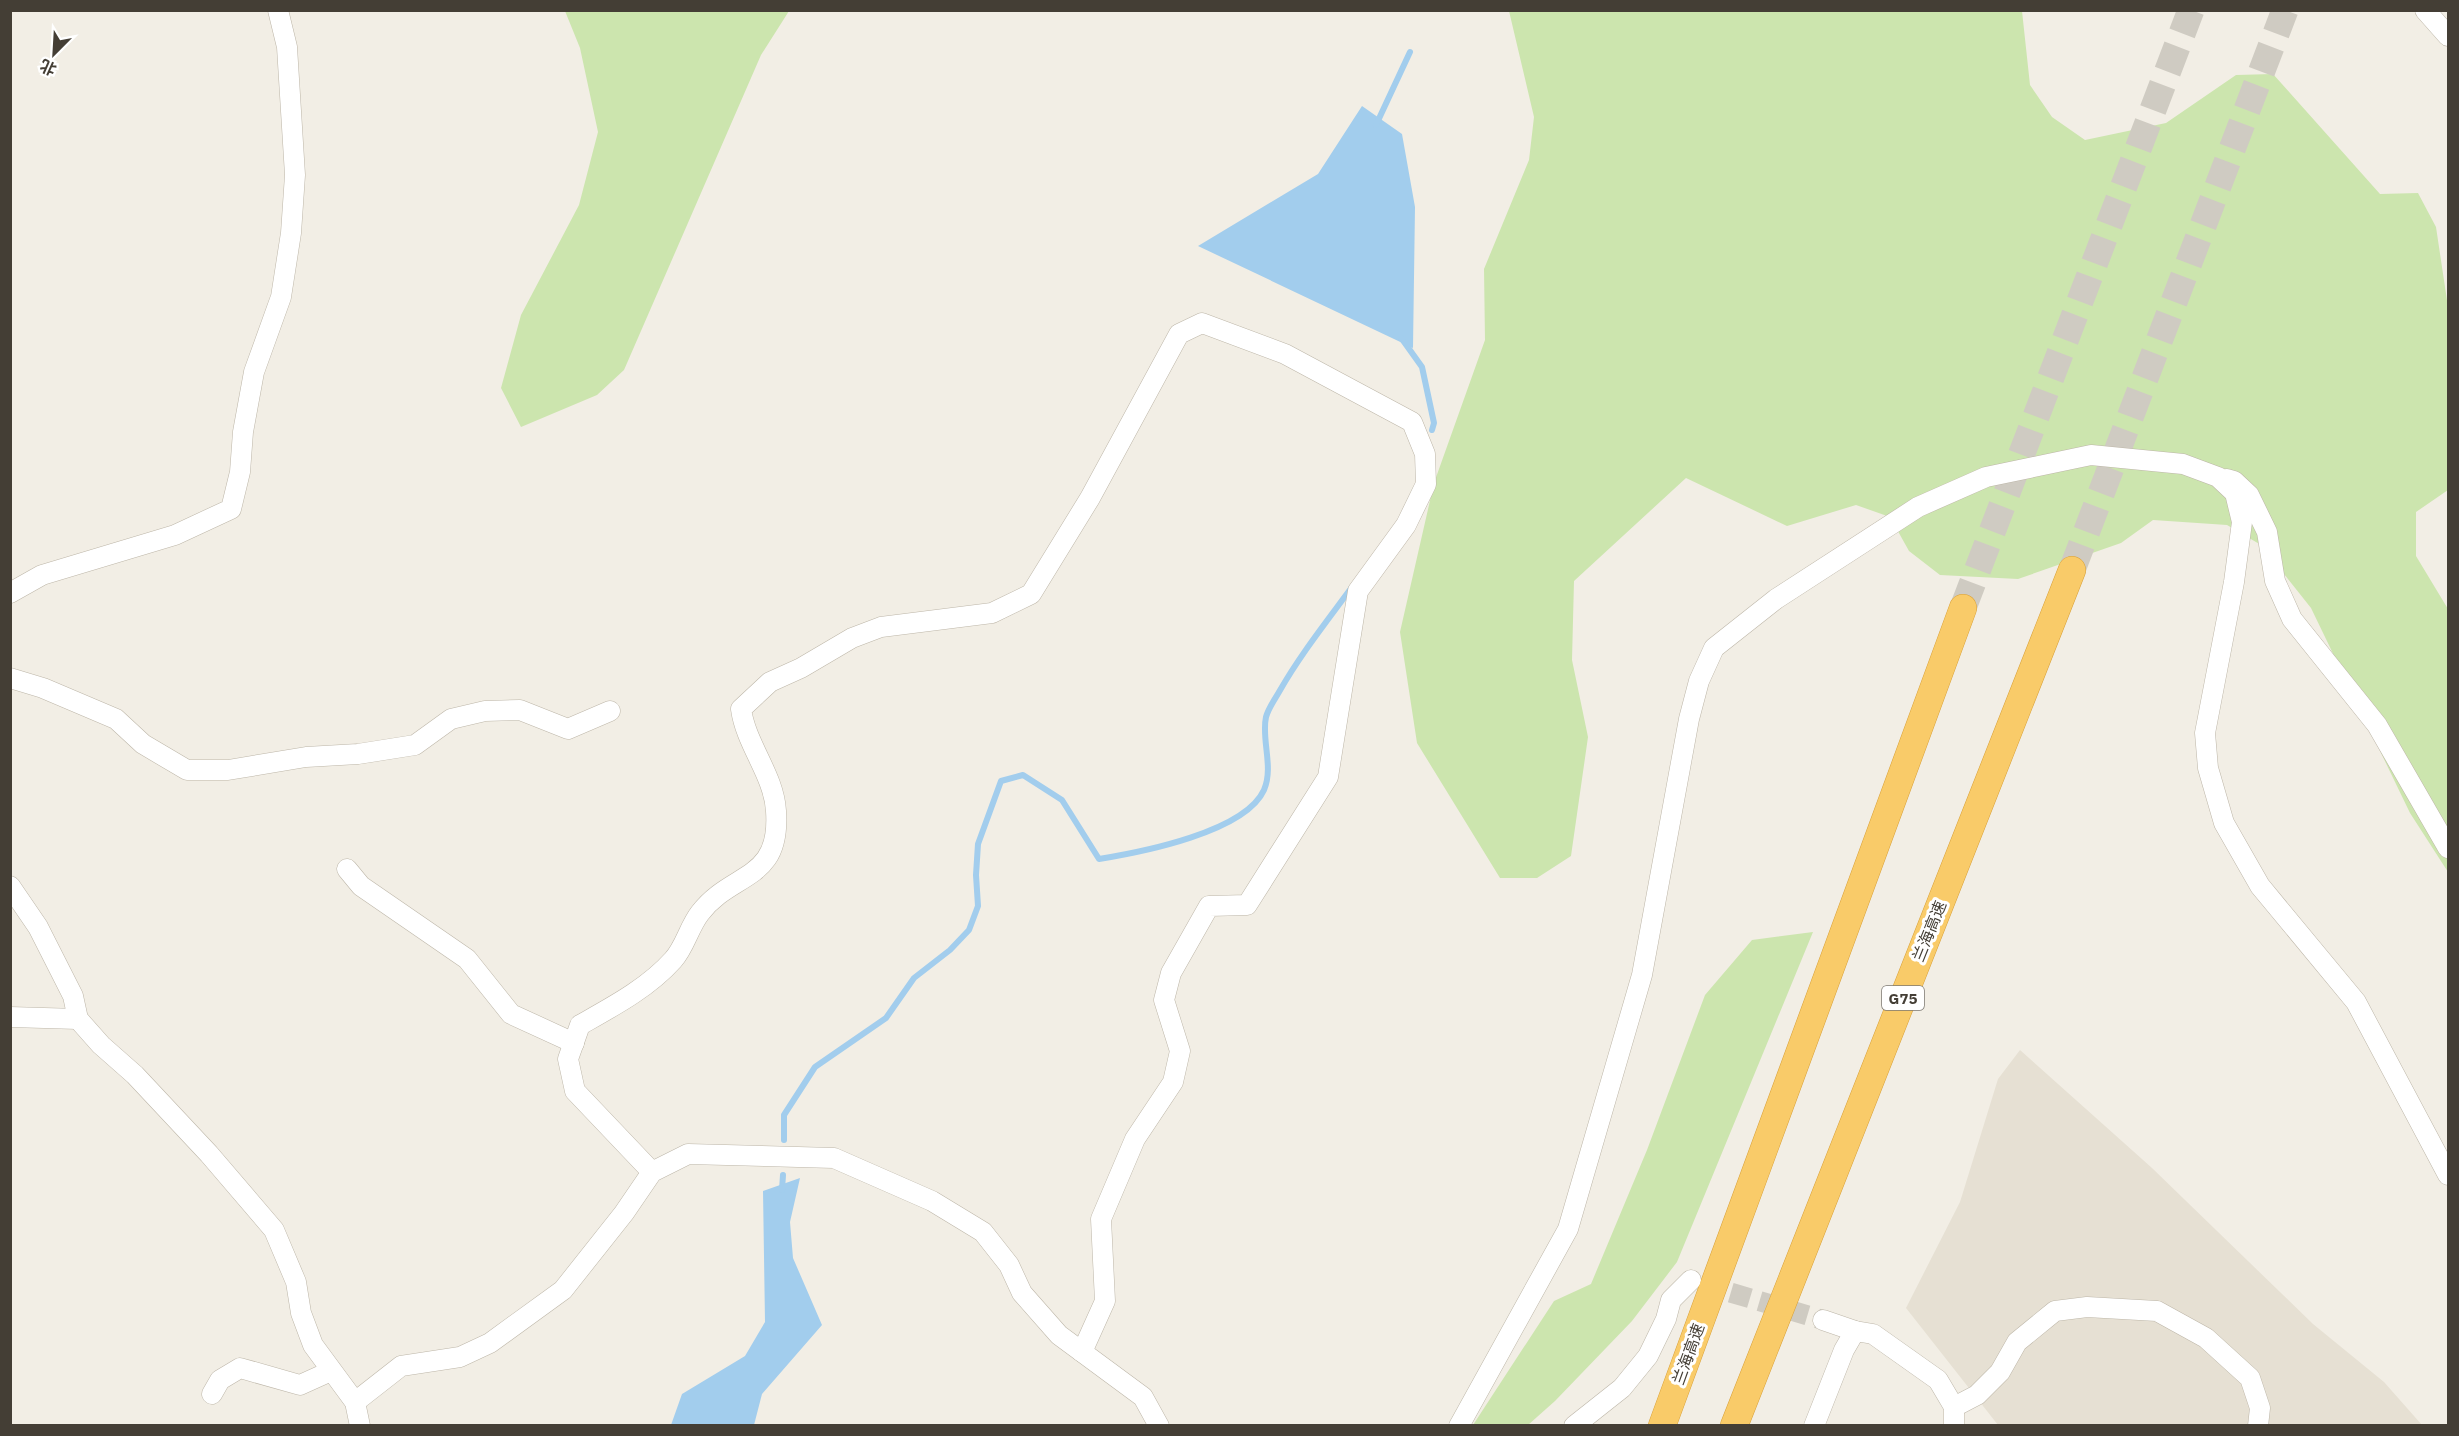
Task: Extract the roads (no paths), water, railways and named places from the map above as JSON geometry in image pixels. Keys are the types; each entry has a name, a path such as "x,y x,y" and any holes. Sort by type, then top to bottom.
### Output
{"highway":[{"name":"兰海高速","path":"1734,1425 2072,570"},
{"name":"兰海高速","path":"1662,1425 1963,608"}],"street":[{"path":"10,593 42,575 175,535 231,509 240,472 243,432 254,372 281,297 291,233 295,175 287,47 278,10"},
{"path":"2425,10 2448,36"},
{"path":"652,1172 575,1091 568,1059 580,1025 628,997 674,960 700,913 719,894 755,873 774,848 776,810 766,775 743,728 741,709 770,682 801,668 852,638 880,627 992,613 1031,594 1101,479 1179,334 1202,323 1285,354 1412,422 1425,454 1426,484 1406,525 1358,591 1328,777 1247,905 1209,906 1171,973 1164,1000 1180,1051 1173,1082 1135,1139 1101,1219 1104,1301 1082,1352"},
{"path":"1459,1425 1568,1229 1642,975 1689,719 1699,681 1714,648 1776,599 1918,507 1986,477 2091,455 2183,464 2234,481 2249,495 2267,532 2275,581 2292,619 2377,725 2448,848"},
{"path":"2218,477 2235,493 2242,522 2234,582 2205,733 2208,768 2224,823 2260,886 2356,1002 2448,1175"},
{"path":"10,678 43,688 116,719 143,744 187,770 228,771 306,757 358,754 416,745 452,719 486,711 520,710 568,729 610,711"},
{"path":"347,869 361,886 467,959 511,1014 574,1043"},
{"path":"10,886 38,927 73,996 78,1019 101,1045 135,1075 209,1154 274,1230 296,1282 301,1313 313,1345 355,1402 360,1425"},
{"path":"10,1017 78,1019"},
{"path":"355,1402 371,1386 401,1366 460,1357 490,1343 563,1290 624,1213 652,1172 688,1154 834,1158 932,1201 983,1232 1009,1265 1022,1293 1059,1335 1143,1397 1160,1425"},
{"path":"1574,1425 1622,1388 1648,1356 1666,1319 1671,1300 1691,1280"},
{"path":"1823,1320 1855,1331 1873,1334 1938,1380 1954,1416 2000,1372 2017,1342 2055,1311 2086,1307 2157,1311 2206,1338 2250,1378 2260,1408 2259,1425"},
{"path":"1814,1425 1844,1350 1855,1331"},
{"path":"212,1394 220,1380 240,1368 300,1385 331,1371"}],"water":[{"path":"1362,106 1402,134 1415,207 1413,348 1198,246 1318,174"},
{"path":"800,1178 790,1222 793,1258 822,1325 762,1394 754,1425 671,1425 682,1394 745,1356 765,1322 763,1191"}],"waterway":[{"path":"1376,125 1410,52"},
{"path":"1402,339 1422,367 1434,423 1432,430"},
{"path":"784,1140 784,1115 815,1067 886,1018 914,978 950,950 969,930 978,906 976,875 978,844 1001,781 1023,775 1062,800 1099,859 1190,838 1236,818 1253,805 1264,790 1267,781 1265,726 1270,707 1305,651 1352,587"},
{"path":"782,1190 783,1175"}],"tunnel":[{"path":"1963,608 2191,10"},
{"path":"2072,570 2285,10"},
{"path":"1702,1284 1823,1320"}]}
